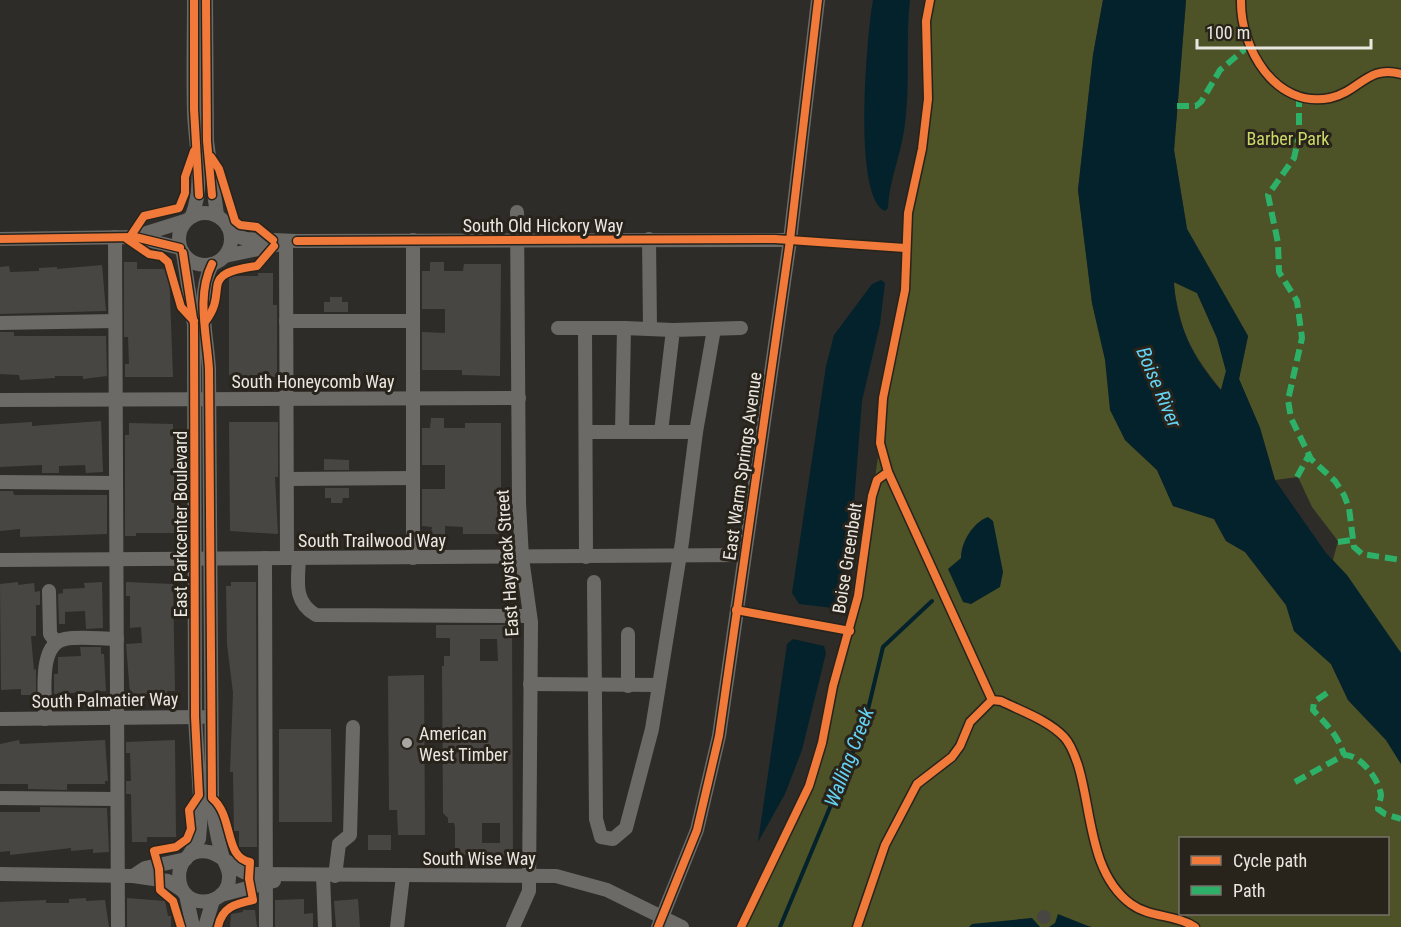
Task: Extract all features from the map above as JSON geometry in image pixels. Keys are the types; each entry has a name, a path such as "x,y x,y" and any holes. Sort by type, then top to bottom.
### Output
{"street":[{"path":"182,250 179,234 198,198 199,182 194,109 194,0"},
{"path":"206,0 207,141 217,215"},
{"name":"East Warm Springs Avenue","path":"661,922 697,830 719,736 743,555 790,240 818,0"},
{"name":"East Haystack Street","path":"513,927 529,891 530,616 522,558 519,503 519,239 517,212"},
{"path":"0,240 135,237 182,250 198,264 212,264 225,256 231,242 231,234 223,220 209,213 135,237"},
{"name":"South Old Hickory Way","path":"231,234 246,239 291,242 519,239 790,240"},
{"path":"115,237 118,927"},
{"path":"649,239 650,328"},
{"path":"413,240 413,558"},
{"path":"291,242 286,321 287,478 298,598 304,608 316,615 530,616"},
{"name":"South Old Hickory Way","path":"225,256 291,242"},
{"name":"East Parkcenter Boulevard","path":"182,250 194,325 201,400 210,558 212,809 223,860"},
{"name":"East Parkcenter Boulevard","path":"187,857 199,839 201,826 195,717 195,558 204,289 212,264"},
{"path":"0,323 115,321"},
{"path":"286,321 413,321"},
{"path":"558,328 673,330 741,328"},
{"path":"585,328 586,557"},
{"path":"622,432 624,328"},
{"path":"594,582 596,819 601,837 613,839 626,828 652,729 696,432 714,329"},
{"path":"661,432 673,330"},
{"name":"South Honeycomb Way","path":"0,400 519,398"},
{"path":"586,432 696,432"},
{"path":"287,478 413,478"},
{"path":"0,482 116,483"},
{"name":"South Trailwood Way","path":"0,560 743,555"},
{"path":"265,558 266,927"},
{"path":"49,591 50,634 56,642"},
{"path":"628,634 628,686"},
{"path":"45,719 46,658 56,642 65,639 117,639"},
{"path":"530,684 659,686"},
{"name":"South Palmatier Way","path":"0,719 211,717"},
{"path":"325,927 329,875 339,844 350,835 353,728"},
{"path":"0,798 117,799"},
{"path":"133,876 145,868 208,851 236,870 266,879"},
{"path":"187,857 178,876 193,927"},
{"path":"206,927 217,898 229,878 223,860"},
{"path":"0,874 133,876 168,880 200,902 217,898"},
{"name":"South Wise Way","path":"217,898 266,879 287,876 556,876 607,890 661,922 682,927"},
{"path":"397,927 403,876"}],"green space":[{"path":"930,0 1103,0 1093,55 1078,190 1092,303 1125,440 1157,470 1173,506 1214,519 1226,541 1245,552 1286,605 1294,631 1331,664 1348,700 1386,740 1401,764 1401,927 741,927 809,786 822,743 833,686 858,596 880,443 883,398 905,290 908,213 922,149 928,99 926,21"},
{"name":"Barber Park","path":"1186,0 1401,0 1401,653 1333,560 1338,541 1312,507 1298,477 1275,480 1260,428 1239,379 1248,336 1187,229 1174,150"},
{"path":"1173,282 1197,293 1217,338 1226,371 1221,390 1201,363 1188,340 1183,328"}],"water":[{"path":"873,0 910,0 906,115 888,208 885,211 875,200 868,177 865,147 865,77"},
{"name":"Boise River","path":"1103,0 1186,0 1174,150 1187,229 1248,336 1239,379 1260,428 1275,480 1326,553 1347,575 1401,653 1401,764 1386,740 1348,700 1331,664 1294,631 1286,605 1245,552 1226,541 1214,519 1173,506 1157,470 1125,440 1110,410 1105,360 1092,303 1078,190 1093,55","holes":["1174,282 1197,293 1217,338 1226,371 1221,390 1202,366 1188,340 1178,312"]},
{"path":"881,280 885,283 880,324 862,401 854,503 840,602 833,608 799,604 792,593 826,366 834,335 872,284"},
{"path":"988,517 993,521 1003,572 1000,587 971,604 963,602 948,569 961,558 965,540 972,529"},
{"path":"793,639 824,646 826,653 802,750 785,794 758,842 787,644"},
{"path":"1058,914 1092,927 1049,927 1055,923"},
{"path":"1032,918 1040,927 969,927 972,924"}],"building":[{"path":"124,262 137,262 137,269 169,269 173,377 125,377 125,364 129,364 128,337 124,337"},
{"path":"430,262 444,262 444,271 463,271 464,264 501,264 500,376 462,375 462,370 422,370 422,332 445,333 445,309 422,309 422,271 430,271"},
{"path":"102,265 106,311 0,314 0,267 9,266 10,272"},
{"path":"258,273 273,273 273,305 277,305 277,377 229,375 229,276 258,276"},
{"path":"330,297 342,297 342,302 348,302 348,312 324,312 324,302 330,302"},
{"path":"0,332 14,332 14,336 106,336 107,376 83,379 83,376 55,376 55,378 20,380 19,375 0,374"},
{"path":"431,418 444,418 444,428 465,428 465,423 501,423 501,534 463,534 463,527 445,526 445,535 431,535 432,527 422,526 422,489 445,489 445,465 422,465 422,428 430,428"},
{"path":"101,421 103,472 86,473 85,465 59,466 59,473 42,473 42,465 0,467 0,424 32,422 32,426"},
{"path":"229,422 278,422 278,477 275,477 278,534 230,531"},
{"path":"129,423 173,424 175,533 136,533 136,536 125,536 125,435 129,435"},
{"path":"324,459 349,460 349,470 324,470"},
{"path":"325,488 349,488 349,498 343,498 342,503 331,503 331,498 325,498"},
{"path":"0,491 13,491 14,495 107,495 107,534 20,537 20,529 0,531"},
{"path":"18,582 18,585 34,583 35,592 40,591 40,605 36,605 36,636 31,636 34,670 36,669 36,695 21,695 21,689 1,690 0,584"},
{"path":"102,582 103,628 86,629 85,611 65,612 65,624 59,624 58,594 63,593 63,589 85,588 84,583"},
{"path":"126,582 173,584 175,691 167,691 167,694 130,694 126,644 142,643 141,627 130,628 130,596 126,596"},
{"path":"231,582 256,582 257,847 239,847 239,831 234,831 233,772 230,772 233,693 227,644 226,586 231,586"},
{"path":"436,625 512,625 513,856 455,855 454,823 448,823 448,818 443,813 442,666 444,666 444,656 450,656 450,638 436,638","holes":["480,639 497,639 498,661 480,661","482,823 500,823 500,843 482,843"]},
{"path":"80,647 101,647 101,654 104,654 106,691 54,694 54,674 58,674 58,657 81,656"},
{"name":"American West Timber","path":"424,675 425,835 398,835 397,810 389,810 388,676"},
{"path":"279,729 331,729 332,822 279,822"},
{"path":"19,740 20,744 105,740 108,781 105,781 105,784 67,784 67,790 28,789 28,784 0,784 0,744"},
{"path":"175,740 176,837 147,837 147,842 132,842 131,794 126,794 126,781 131,781 130,753 126,753 126,742"},
{"path":"40,807 107,808 109,852 93,853 93,849 71,851 71,848 10,855 10,851 0,852 0,812 40,812"},
{"path":"368,835 391,835 391,850 368,850"},
{"path":"86,898 86,901 105,900 109,927 0,927 0,902 46,900 46,903 69,903 69,899"},
{"path":"127,898 165,901 168,916 171,916 171,927 127,927"},
{"path":"304,899 304,914 313,913 313,927 275,927 275,900"},
{"path":"358,899 360,927 336,927 334,901"},
{"path":"243,910 255,910 257,927 230,927 231,914 243,912"},
{"path":"1041,910 1047,910 1051,917 1047,924 1041,924 1037,920 1037,914"}],"waterway":[{"name":"Walling Creek","path":"780,927 864,726 883,647 932,601"}],"marked path":[{"path":"1177,106 1196,106 1201,102 1220,70 1250,45"},
{"path":"1299,95 1299,136 1294,158 1268,195 1278,243 1279,272 1297,301 1302,338 1288,400 1291,418 1311,459 1335,481 1344,495 1349,508 1354,547 1362,554 1401,560"},
{"path":"1297,477 1309,455"},
{"path":"1338,542 1352,540"},
{"path":"1327,693 1314,702 1313,710 1335,736 1344,755"},
{"path":"1295,782 1344,755 1350,756 1362,763 1377,782 1381,795 1378,809 1401,819"}],"cycle path":[{"path":"194,0 194,109 199,195"},
{"path":"206,0 207,141 212,195"},
{"path":"658,927 697,830 719,736 790,240 818,0"},
{"name":"Boise Greenbelt","path":"741,927 809,786 822,743 833,686 858,596 872,496 877,480 888,472 880,443 883,398 905,290 908,213 922,149 928,99 926,21 930,0"},
{"path":"1241,0 1242,18 1254,55 1277,84 1293,94 1310,99 1330,98 1380,73 1401,74"},
{"path":"130,237 144,216 179,208 185,193 185,177 194,151"},
{"path":"211,157 219,169 235,221 240,225 257,227 273,240"},
{"path":"0,239 135,237 180,248"},
{"path":"127,239 149,254 161,256 168,262 181,307 194,321"},
{"path":"297,241 775,239 905,248"},
{"path":"205,322 212,310 220,279 226,273 257,266 274,246"},
{"path":"181,927 173,901 160,890 159,869 154,851 176,847 187,839 191,829 189,810 199,795 195,717 194,325 183,253"},
{"path":"212,264 207,276 203,302 209,369 212,798 224,815 236,853 242,859 250,862 249,879 253,900 240,903 226,911 218,927"},
{"path":"888,472 992,700"},
{"path":"736,610 850,631"},
{"path":"992,700 1001,701 1042,721 1058,731 1069,743 1083,783 1099,858 1117,891 1131,904 1146,912 1179,920 1195,927"},
{"path":"857,927 885,845 917,784 952,757 960,746 970,722 992,700"}],"place":[{"name":"American West Timber","path":"407,743"}]}
